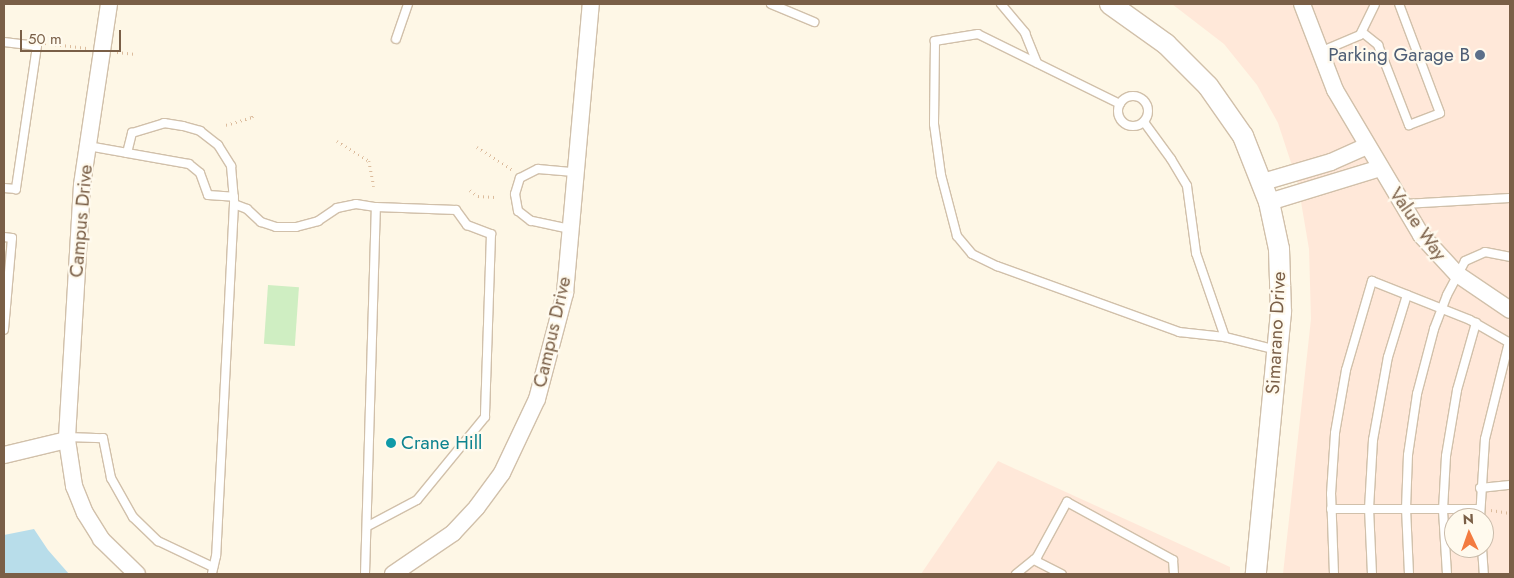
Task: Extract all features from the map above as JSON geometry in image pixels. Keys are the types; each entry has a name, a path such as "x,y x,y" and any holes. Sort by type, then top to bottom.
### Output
{"street":[{"name":"Campus Drive","path":"109,4 88,146 76,251 67,438 74,486 85,513 101,539 137,574"},
{"name":"Campus Drive","path":"392,574 453,533 502,473 520,439 537,399 565,293 574,172 591,4"},
{"name":"Simarano Drive","path":"1110,4 1166,44 1208,86 1243,136 1263,182 1269,202 1281,272 1277,350 1256,574"},
{"name":"Value Way","path":"1302,4 1338,97 1426,243 1457,274 1510,310"},
{"path":"1263,182 1331,162 1367,146"},
{"name":"Value Way","path":"1269,202 1380,168"},
{"path":"4,455 67,438"}],"lane":[{"path":"396,39 408,4"},
{"path":"771,4 814,22"},
{"path":"1000,4 1025,33 1037,63"},
{"path":"1320,52 1362,32 1375,4"},
{"path":"1362,32 1373,38 1380,48 1409,126 1440,113 1399,4"},
{"path":"1120,104 978,34 935,41 934,124 942,175 957,236 972,254 997,266 1179,332 1225,337 1277,350"},
{"path":"4,42 37,46 16,189 4,188"},
{"path":"1130,96 1142,99 1148,111 1144,122 1134,126 1124,123 1118,114 1120,104 1130,96"},
{"path":"1144,122 1171,159 1187,186 1196,253 1225,337"},
{"path":"67,438 103,438 111,478 133,517 158,541 212,571 234,200 231,166 218,145 200,131 164,124 132,133 127,140 126,153"},
{"path":"88,146 189,164 200,173 208,195 234,200 261,222 276,227 296,227 318,221 337,208 356,204 456,210 467,225 491,234 485,417 417,500 368,526"},
{"path":"570,229 531,221 518,211 515,194 520,178 538,169 574,172"},
{"path":"1402,204 1510,198"},
{"path":"364,574 368,526 376,206"},
{"path":"4,237 12,238 4,330"},
{"path":"1409,574 1406,509 1408,455 1417,394 1441,308 1465,261 1476,254 1494,253 1510,257"},
{"path":"1334,574 1331,509 1334,448 1343,385 1372,282 1476,323 1510,343 1491,408 1480,488 1480,508"},
{"path":"1372,574 1369,509 1371,456 1379,398 1407,295"},
{"path":"1447,574 1443,510 1451,423 1461,373 1476,323"},
{"path":"1480,488 1510,485"},
{"path":"1016,574 1034,560 1067,502 1173,560 1174,574"},
{"path":"1331,509 1443,510"},
{"path":"1483,558 1484,574"},
{"path":"1034,560 1062,574"}],"path":[{"path":"37,46 46,42 91,48"},
{"path":"113,51 136,54"},
{"path":"226,125 252,117 254,113"},
{"path":"337,141 369,161 374,187"},
{"path":"476,147 514,171"},
{"path":"470,190 478,196 495,197"},
{"path":"1494,511 1510,513"}],"shaded area":[{"path":"1172,4 1510,4 1510,574 1283,574 1311,319 1309,249 1298,184 1278,123 1257,85 1224,44"},
{"path":"998,461 1230,567 1230,574 921,574"}],"green space":[{"path":"268,285 299,287 295,346 264,344"}],"water":[{"path":"34,529 48,550 69,574 4,574 4,535"}],"place":[{"name":"Parking Garage B","path":"1480,55"},
{"name":"Crane Hill","path":"391,443"}]}
